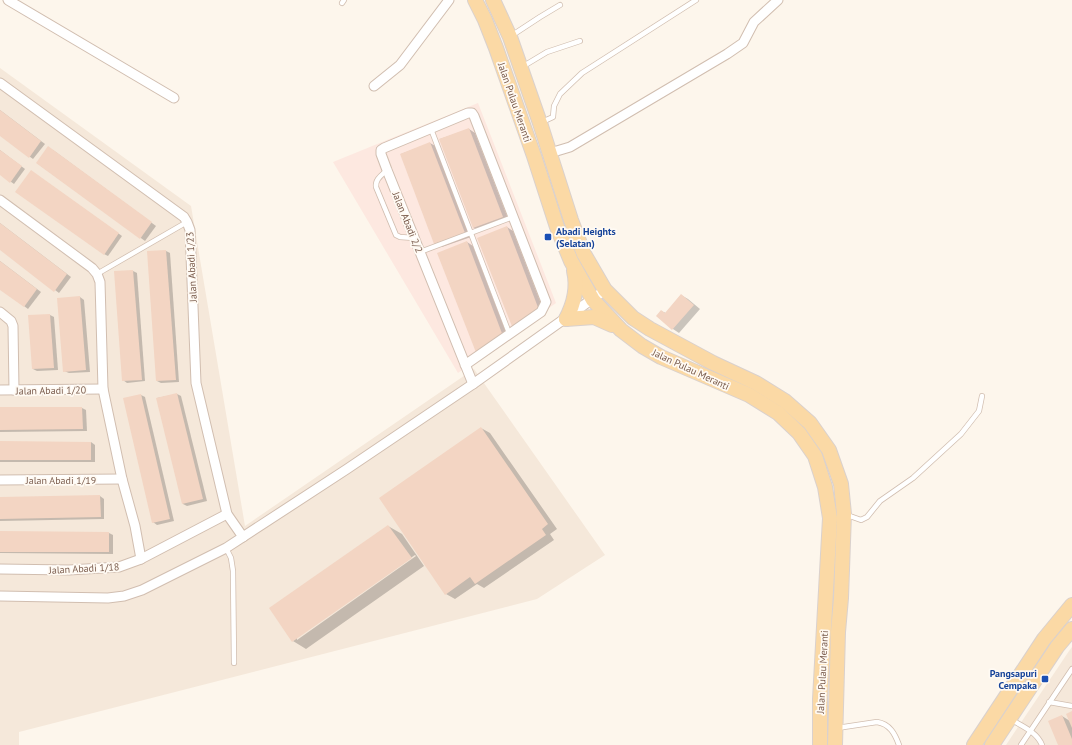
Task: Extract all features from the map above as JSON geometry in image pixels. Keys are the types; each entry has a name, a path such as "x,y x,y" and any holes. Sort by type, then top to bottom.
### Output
{"main road":[{"name":"Jalan Pulau Meranti","path":"475,0 496,48 557,227 571,261 593,300 621,330 642,346 661,357 749,395 778,413 799,433 815,456 825,488 830,518 820,699 820,745"},
{"name":"Jalan Pulau Meranti","path":"492,0 510,37 521,68 550,153 570,220 584,254 605,290 633,318 650,329 713,363 756,383 785,401 810,423 829,450 840,484 844,514 835,745"},
{"path":"571,261 576,285 574,302 566,319 594,317 608,322 621,330"},
{"path":"974,745 1044,639 1072,604"},
{"path":"992,745 1057,647 1072,629"}],"street":[{"path":"8,0 174,98"},
{"path":"374,86 400,65 449,0"},
{"path":"550,153 570,147 736,48 743,43 754,22 778,0"},
{"name":"Jalan Abadi 1/23","path":"0,83 177,213 187,222 190,230 196,383 227,514 243,537"},
{"name":"Jalan Abadi 2/2","path":"473,384 387,170 381,150 431,128 468,113 472,113 513,218"},
{"path":"0,200 92,268 97,274 100,282 103,389 122,479 135,526 141,559"},
{"path":"465,365 541,312 546,302 513,218"},
{"path":"0,596 108,598 124,596 142,590 226,548 347,470 473,384 605,290"},
{"path":"0,312 11,321 13,326 14,390"},
{"name":"Jalan Abadi 1/20","path":"0,390 103,389"},
{"name":"Jalan Abadi 1/19","path":"0,480 122,479"},
{"name":"Jalan Abadi 1/18","path":"0,569 69,570 119,567 141,559 227,514"}],"lane":[{"path":"540,123 553,117 554,106 560,94 582,73 696,0"},
{"path":"510,37 540,16 560,5"},
{"path":"521,68 547,52 580,41"},
{"path":"431,128 510,334"},
{"path":"387,170 376,181 376,187 396,235 400,237 414,238"},
{"path":"420,252 513,218"},
{"path":"97,274 187,222"},
{"path":"844,514 861,520 867,517 880,501 913,478 961,434 979,411 982,396"},
{"path":"226,548 233,562 234,663"},
{"path":"1021,745 1072,669"},
{"path":"1050,702 1072,706"},
{"path":"1009,718 1030,730 1040,739 1042,745"},
{"path":"835,728 877,722 883,723 892,731 899,745"}],"shaded area":[{"path":"0,68 191,206 245,526 474,369 605,555 537,599 19,732 19,745 0,745"},
{"path":"478,103 556,303 458,373 333,162"},
{"name":"Pangsapuri Cempaka","path":"1072,647 1072,745 1006,745 1069,651"}],"building":[{"path":"0,110 41,141 29,158 0,136"},
{"path":"469,128 503,217 473,228 439,139"},
{"path":"430,142 465,233 434,244 400,154"},
{"path":"48,146 152,222 140,239 36,163"},
{"path":"0,150 22,166 10,183 0,175"},
{"path":"31,170 119,233 104,255 15,192"},
{"path":"0,223 67,274 54,292 0,250"},
{"path":"507,226 539,310 513,329 477,238"},
{"path":"467,241 503,336 477,355 437,253"},
{"path":"166,250 176,380 156,381 147,251"},
{"path":"0,261 37,289 24,307 0,290"},
{"path":"133,270 142,380 122,381 114,271"},
{"path":"681,294 694,305 672,330 656,316 661,310 665,313"},
{"path":"80,296 86,370 63,372 57,298"},
{"path":"50,314 54,368 32,369 28,315"},
{"path":"177,393 203,499 182,504 156,398"},
{"path":"141,394 170,519 152,523 123,398"},
{"path":"0,407 82,407 83,429 0,430"},
{"path":"481,427 548,524 542,529 546,535 475,584 470,577 445,595 379,498"},
{"path":"0,441 91,442 91,460 0,460"},
{"path":"100,495 101,517 0,519 0,497"},
{"path":"388,525 412,558 292,642 269,608"},
{"path":"0,531 109,532 109,552 0,552"},
{"path":"1072,711 1072,728 1066,714"},
{"path":"1062,715 1072,739 1072,745 1058,745 1048,721"}],"place":[{"name":"Abadi Heights (Selatan)","path":"548,237"},
{"name":"Pangsapuri Cempaka","path":"1045,679"}]}
